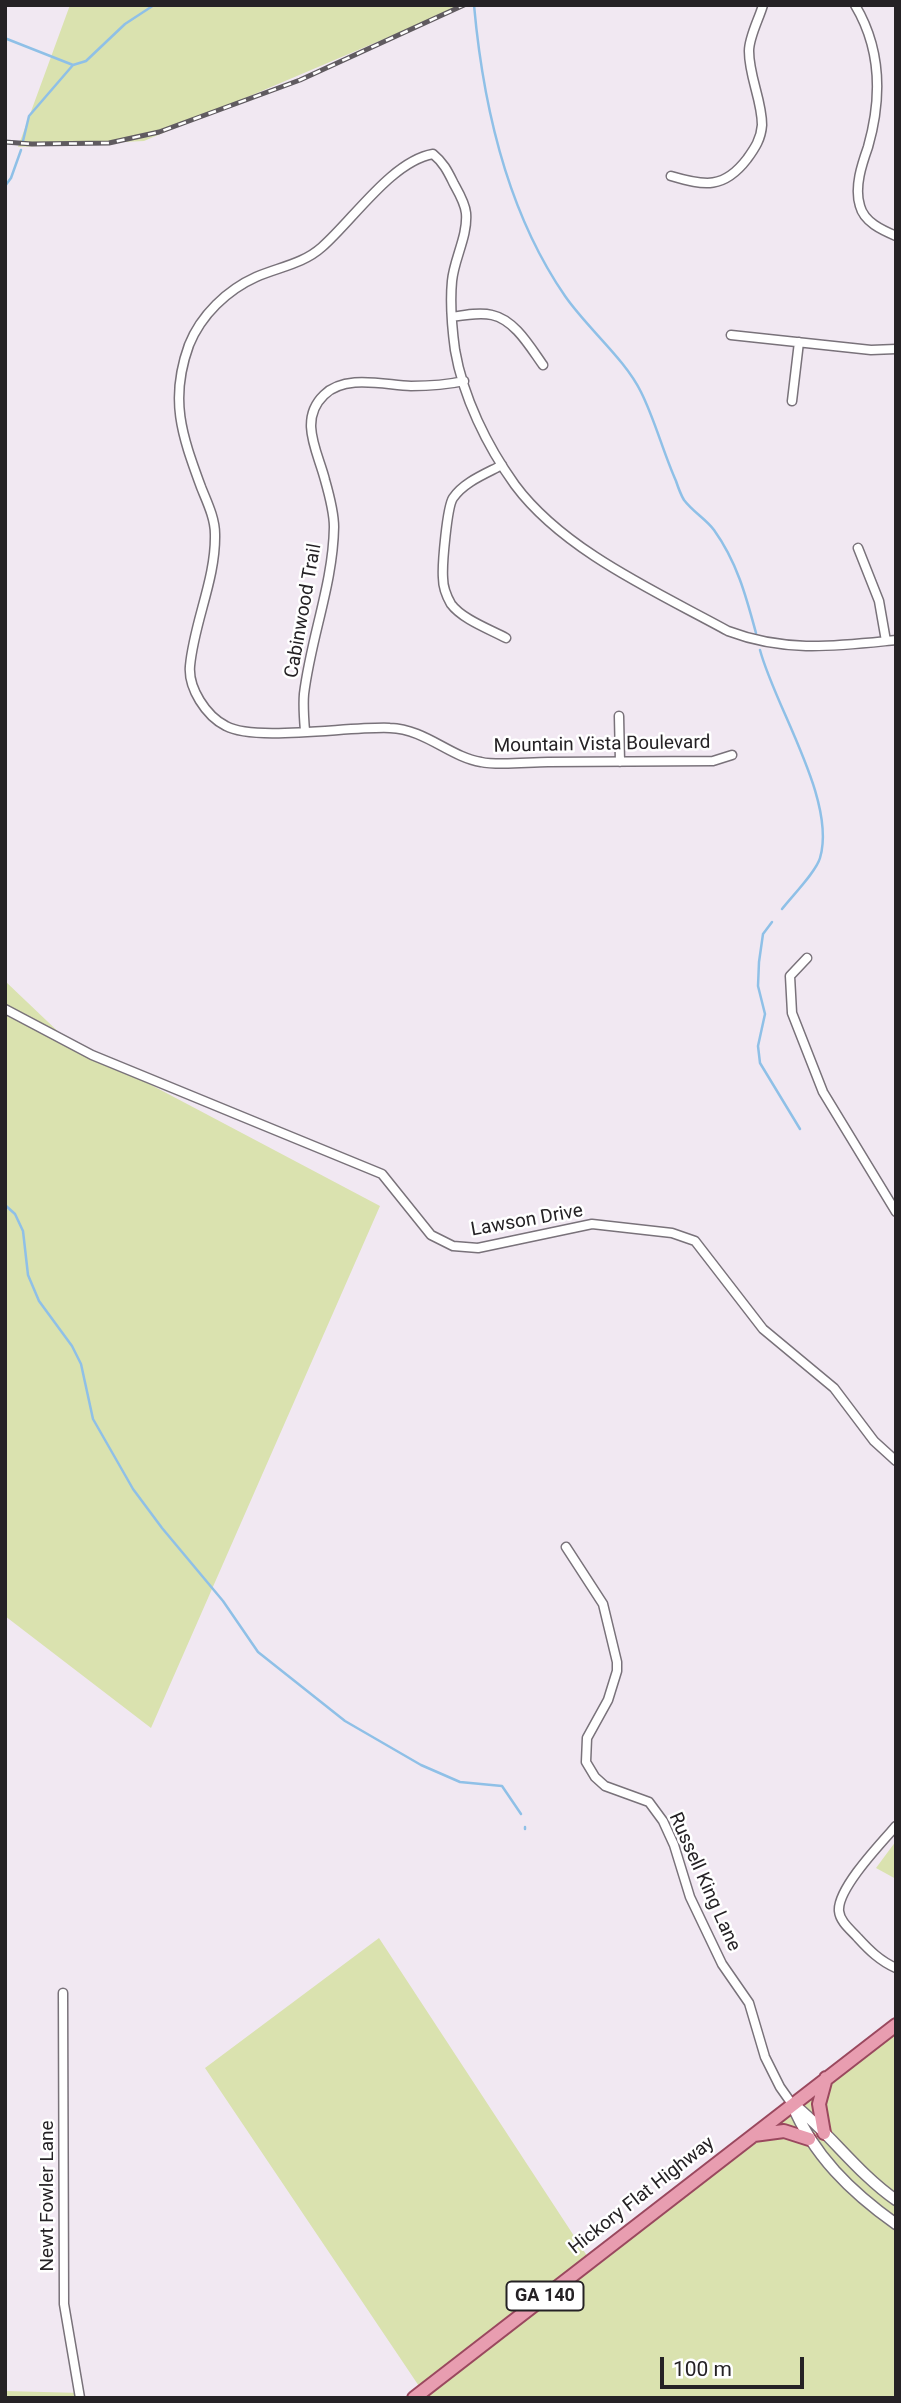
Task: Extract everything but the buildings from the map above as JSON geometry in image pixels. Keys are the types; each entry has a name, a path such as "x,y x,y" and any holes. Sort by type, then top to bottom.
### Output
{"main road":[{"name":"Hickory Flat Highway","path":"414,2398 896,2025"},
{"path":"824,2133 819,2104 826,2078"},
{"path":"751,2136 784,2131 809,2139"}],"street":[{"path":"671,176 702,184 729,178 738,171 759,142 761,111 750,75 749,47 764,5"},
{"path":"855,5 866,24 875,56 878,87 876,118 860,174 860,206 876,227 896,236"},
{"name":"Mountain Vista Boulevard","path":"733,755 713,761 480,762 417,733 392,727 243,732 225,726 207,710 194,690 189,668 209,580 215,532 210,509 181,429 178,399 189,346 200,323 235,289 257,276 303,261 323,247 350,217 398,172 421,156 433,154 444,163 466,214 453,273 452,317 455,349 464,382 485,436 517,487 568,539 728,631 753,640 810,648 896,640"},
{"path":"452,317 491,314 517,330 543,365"},
{"path":"731,335 871,350 896,349"},
{"path":"792,401 799,342"},
{"name":"Cabinwood Trail","path":"304,731 304,697 332,563 334,523 325,479 312,442 310,425 314,409 324,394 338,386 354,383 444,386 464,382"},
{"path":"502,466 479,476 461,488 451,500 443,579 453,606 506,638"},
{"path":"858,548 879,601 886,641"},
{"path":"619,716 620,762"},
{"path":"807,958 790,976 792,1013 823,1093 896,1212"},
{"name":"Lawson Drive","path":"5,1009 92,1055 383,1174 431,1235 453,1246 487,1247 593,1224 672,1234 695,1241 763,1329 834,1388 862,1427 896,1461"},
{"name":"Russell King Lane","path":"566,1547 603,1604 617,1662 608,1700 587,1738 586,1762 595,1777 606,1786 649,1802 663,1821 674,1845 690,1897 722,1964 749,2003 765,2057 792,2104"},
{"path":"896,1826 849,1885 842,1896 839,1910 842,1921 869,1950 883,1963 896,1968"},
{"name":"Newt Fowler Lane","path":"62,1993 64,2304 80,2398"},
{"path":"792,2104 824,2133 853,2165 896,2200"},
{"path":"792,2104 809,2139 846,2183 896,2224"}],"green space":[{"path":"70,5 464,5 144,141 18,147"},
{"path":"5,981 68,1041 380,1206 151,1728 5,1616"},
{"path":"896,1841 896,1879 876,1868"},
{"path":"379,1938 595,2268 792,2104 896,2035 896,2398 427,2398 205,2068"},
{"path":"5,2391 82,2393 82,2398 5,2398"}],"waterway":[{"path":"23,141 29,116 73,65 86,61 125,24 154,5"},
{"path":"474,5 491,119 513,193 528,229 565,296 616,356 641,392 683,498 711,526 729,554 756,633"},
{"path":"7,39 73,65"},
{"path":"5,186 11,178 21,150"},
{"path":"760,650 812,782 820,809 823,835 818,864 782,909"},
{"path":"772,922 763,934 759,962 758,986 765,1014 758,1046 760,1063 800,1129"},
{"path":"5,1205 15,1214 23,1231 28,1275 39,1301 72,1346 81,1364 93,1419 133,1489 223,1601 258,1652 345,1721 421,1765 460,1782 502,1786 521,1814"}],"railway":[{"path":"5,142 109,143 159,132 300,80 464,5"}]}
